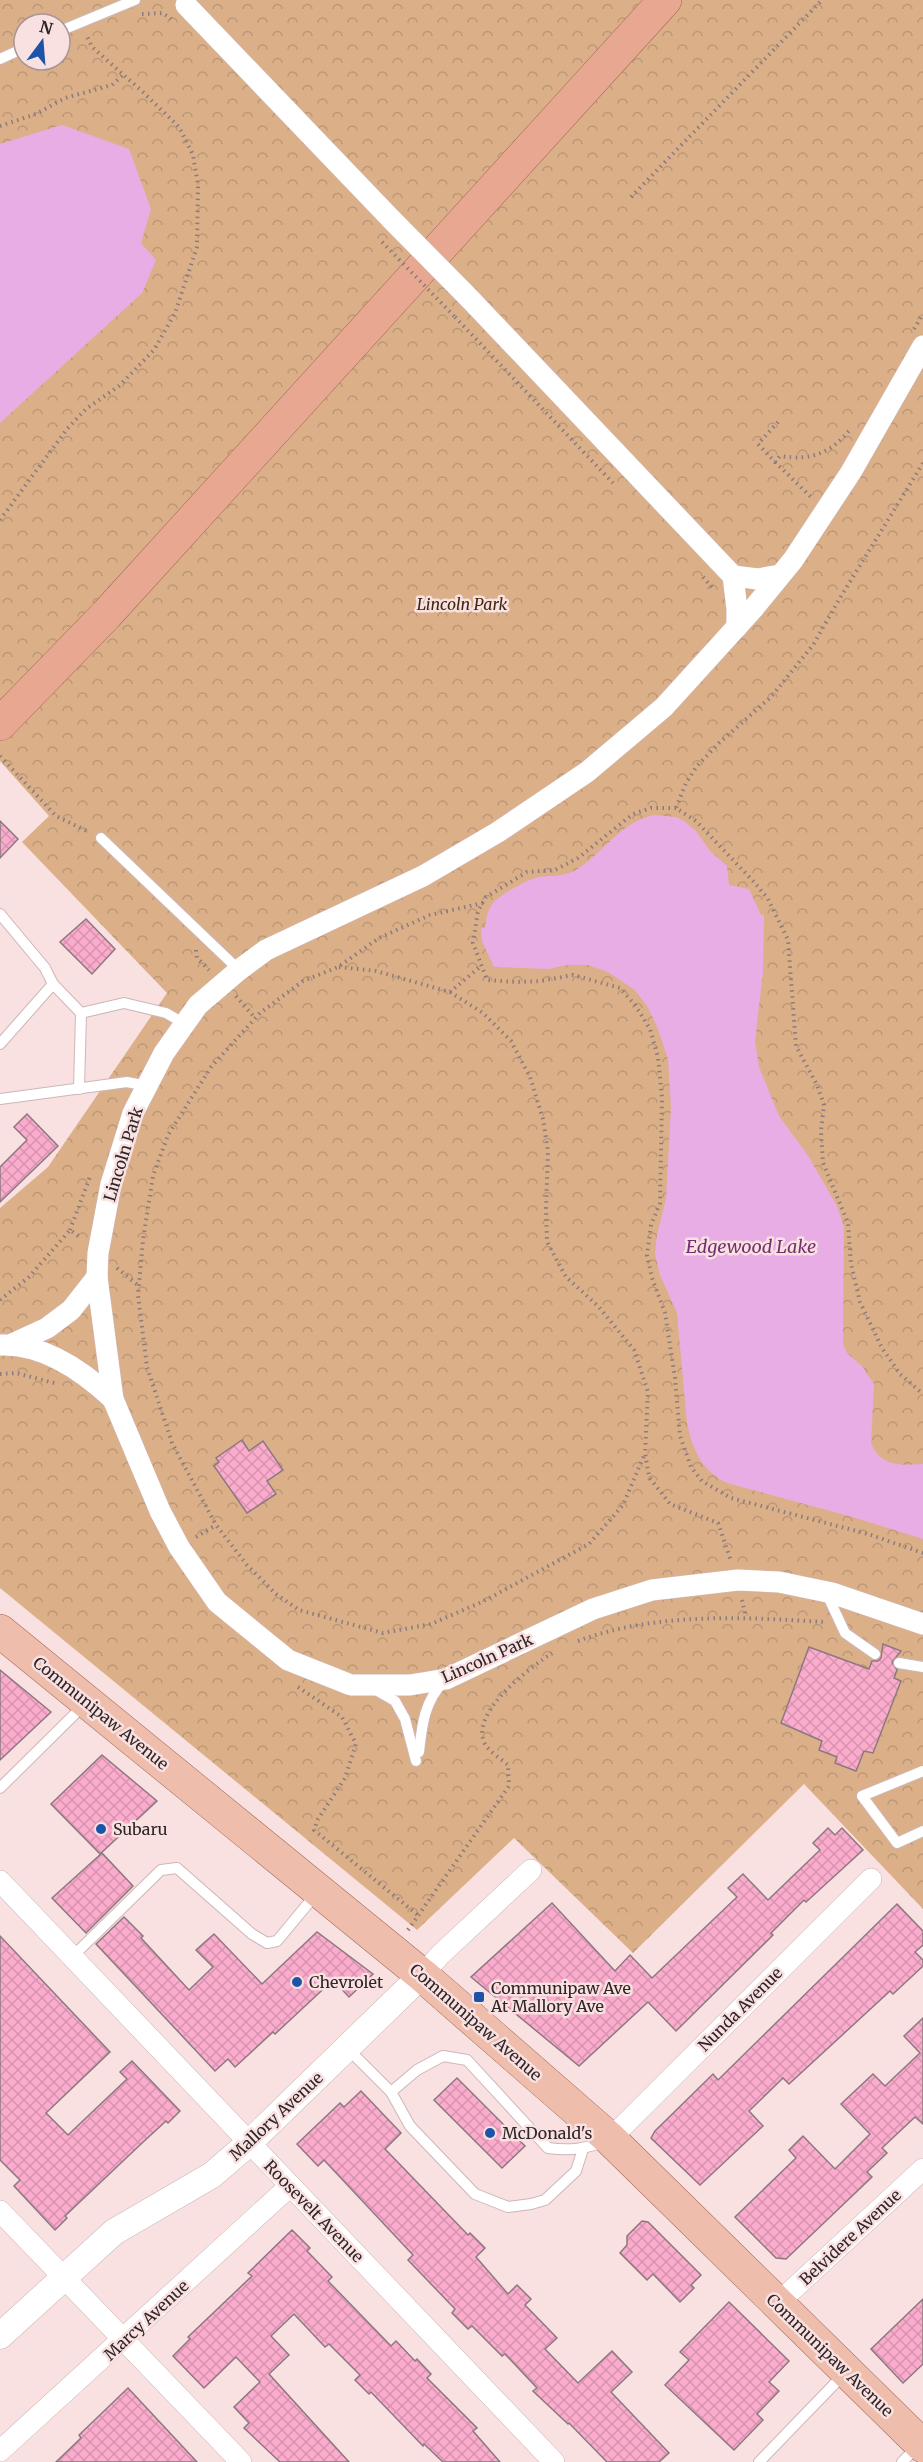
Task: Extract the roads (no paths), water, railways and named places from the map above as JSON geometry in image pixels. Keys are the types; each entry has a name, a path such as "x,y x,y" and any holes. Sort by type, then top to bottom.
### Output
{"highway":[{"path":"0,724 114,606 665,0"}],"main road":[{"name":"Communipaw Avenue","path":"0,1631 422,1975 597,2144 777,2304 847,2371 915,2451"}],"street":[{"path":"184,2 733,576 736,591 737,627"},
{"name":"Lincoln Park","path":"917,340 851,472 780,575 737,627 663,707 587,772 498,832 423,876 266,950 198,1005 164,1053 133,1113 111,1184 98,1253 97,1277 113,1400 160,1511 179,1547 217,1602 288,1660 351,1685 410,1685 446,1679 592,1609 652,1590 738,1580 779,1582 826,1591 923,1624"},
{"path":"733,576 758,579 780,575"},
{"name":"Lincoln Park","path":"5,1345 47,1328 71,1310 97,1277"},
{"name":"Lincoln Park","path":"5,1345 38,1351 66,1362 93,1380 113,1400"},
{"name":"Mallory Avenue","path":"0,2336 62,2277 114,2232 213,2175 422,1975 440,1954 531,1870"},
{"name":"Nunda Avenue","path":"597,2144 871,1879"},
{"name":"Roosevelt Avenue","path":"0,1881 554,2462"},
{"name":"Belvidere Avenue","path":"777,2304 923,2169"},
{"name":"Marcy Avenue","path":"0,2451 290,2186"},
{"path":"0,2211 241,2462"}],"lane":[{"path":"72,25 135,0"},
{"path":"101,838 239,970"},
{"path":"0,914 45,969 53,984 81,1013 79,1089"},
{"path":"0,1044 53,984"},
{"path":"81,1013 124,1003 166,1013 185,1024"},
{"path":"0,1098 127,1082 147,1086"},
{"path":"826,1591 845,1633 875,1654"},
{"path":"899,1663 923,1667"},
{"path":"366,1685 395,1701 405,1719 418,1757 423,1716 433,1693 446,1679"},
{"path":"0,1788 87,1702"},
{"path":"923,1771 862,1796 897,1843 923,1831"},
{"path":"72,1957 161,1870 177,1868 252,1934 267,1943 277,1941 318,1892"},
{"path":"347,2047 391,2092 410,2126 475,2194 508,2207 545,2200 576,2171 597,2144"},
{"path":"391,2092 417,2070 443,2056 466,2060 548,2148 566,2151 597,2144"},
{"path":"759,2462 847,2371"}],"water":[{"path":"62,125 129,149 151,209 141,243 156,260 142,293 0,423 0,144"},
{"name":"Edgewood Lake","path":"654,815 676,817 696,831 710,851 727,866 729,885 749,889 761,915 764,915 763,971 755,1041 759,1067 779,1116 807,1154 837,1206 844,1227 843,1344 847,1353 862,1366 874,1384 871,1443 875,1451 892,1463 923,1464 923,1539 727,1483 704,1465 695,1450 687,1423 677,1313 660,1275 655,1254 666,1199 671,1107 668,1059 657,1026 647,1006 635,990 608,972 588,965 567,965 549,969 494,967 482,941 481,928 485,928 490,908 499,898 534,878 574,871 623,830"}],"place":[{"name":"Subaru","path":"101,1829"},
{"name":"Chevrolet","path":"297,1982"},
{"name":"Communipaw Ave At Mallory Ave","path":"479,1997"},
{"name":"McDonald's","path":"490,2133"}]}
